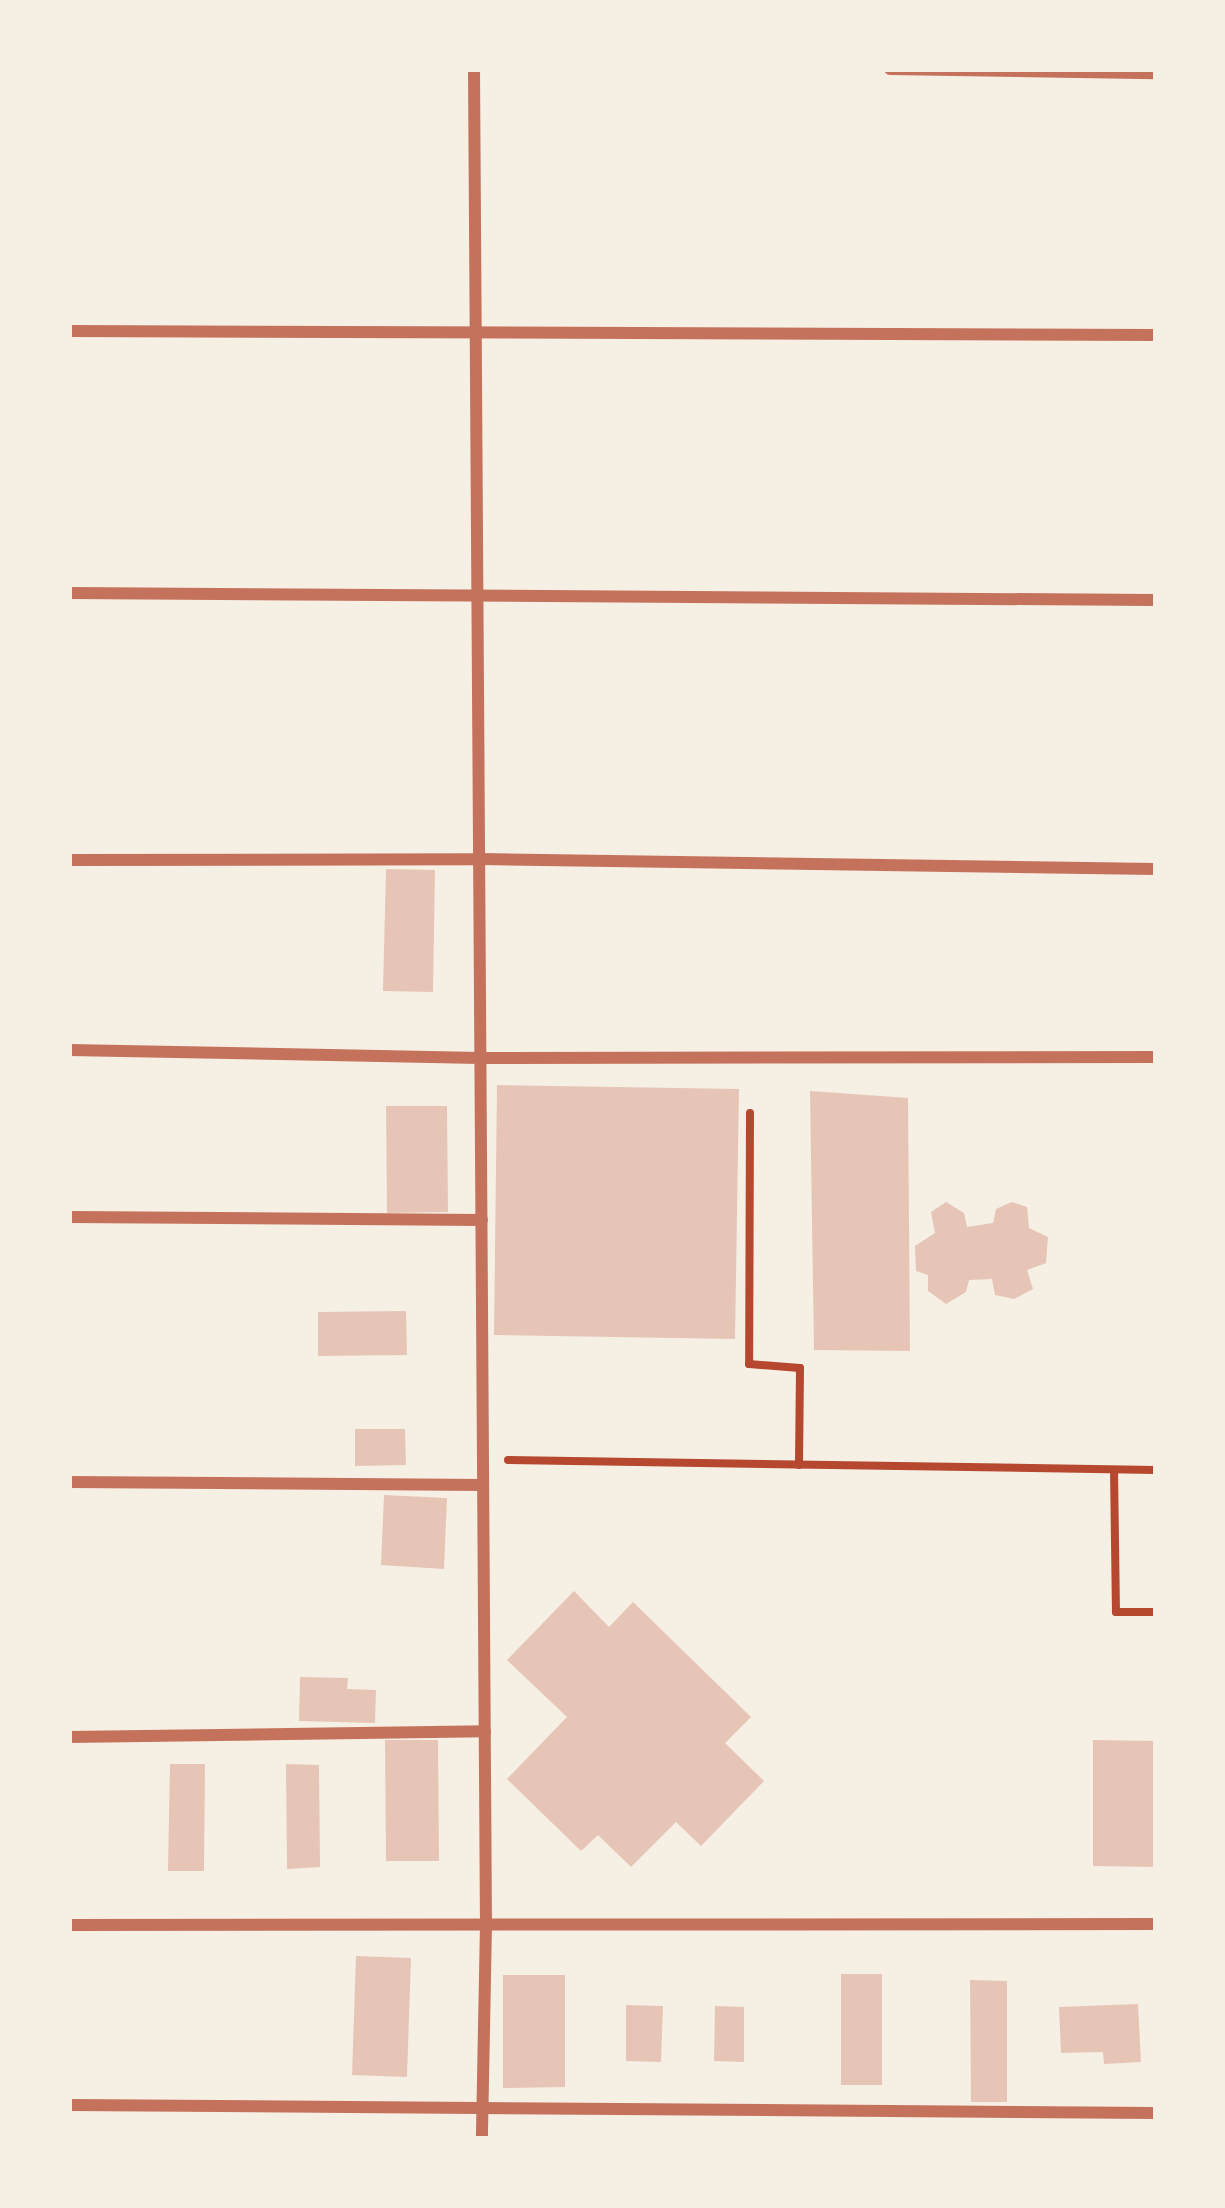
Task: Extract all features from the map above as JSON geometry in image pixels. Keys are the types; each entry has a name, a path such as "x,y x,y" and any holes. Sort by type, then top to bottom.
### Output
{"street":[{"path":"474,69 486,1924 482,2139"},
{"path":"890,69 1156,73"},
{"path":"69,332 1156,335"},
{"path":"69,593 478,592 1156,600"},
{"path":"69,860 480,859 1156,869"},
{"path":"69,1050 480,1058 1156,1057"},
{"path":"69,1217 482,1220"},
{"path":"69,1482 483,1485"},
{"path":"69,1737 485,1731"},
{"path":"69,1924 1156,1924"},
{"path":"69,2105 1156,2113"}],"path":[{"path":"750,1113 749,1364 800,1368 799,1465"},
{"path":"501,1460 1156,1471"},
{"path":"1114,1470 1116,1612 1156,1612"}],"building":[{"path":"386,869 435,870 433,992 383,991"},
{"path":"497,1085 739,1089 735,1339 494,1335"},
{"path":"810,1091 908,1098 910,1351 814,1350"},
{"path":"386,1106 447,1106 448,1212 387,1213"},
{"path":"946,1202 964,1213 967,1227 993,1223 996,1209 1012,1202 1027,1207 1029,1228 1048,1237 1046,1263 1027,1270 1033,1289 1014,1299 995,1295 992,1279 969,1280 966,1292 946,1304 928,1291 928,1275 916,1271 915,1246 935,1233 931,1212"},
{"path":"406,1311 407,1355 318,1356 318,1312"},
{"path":"355,1429 405,1429 406,1465 355,1466"},
{"path":"384,1495 447,1498 444,1569 381,1565"},
{"path":"574,1591 609,1627 633,1602 751,1717 725,1743 764,1781 701,1846 676,1822 631,1867 598,1835 581,1851 507,1779 567,1717 507,1660"},
{"path":"300,1677 348,1678 347,1689 376,1690 375,1723 299,1721"},
{"path":"385,1740 438,1740 439,1861 386,1861"},
{"path":"1093,1740 1156,1741 1156,1867 1093,1866"},
{"path":"170,1764 205,1764 204,1871 168,1871"},
{"path":"286,1764 319,1765 320,1867 287,1869"},
{"path":"356,1956 411,1958 407,2077 352,2075"},
{"path":"841,1974 882,1974 882,2085 841,2085"},
{"path":"503,1975 565,1975 565,2087 503,2088"},
{"path":"970,1980 1007,1981 1007,2102 971,2102"},
{"path":"1138,2004 1141,2062 1104,2064 1103,2052 1061,2053 1059,2007"},
{"path":"626,2005 663,2006 661,2062 626,2061"},
{"path":"715,2006 744,2007 744,2062 714,2061"}]}
